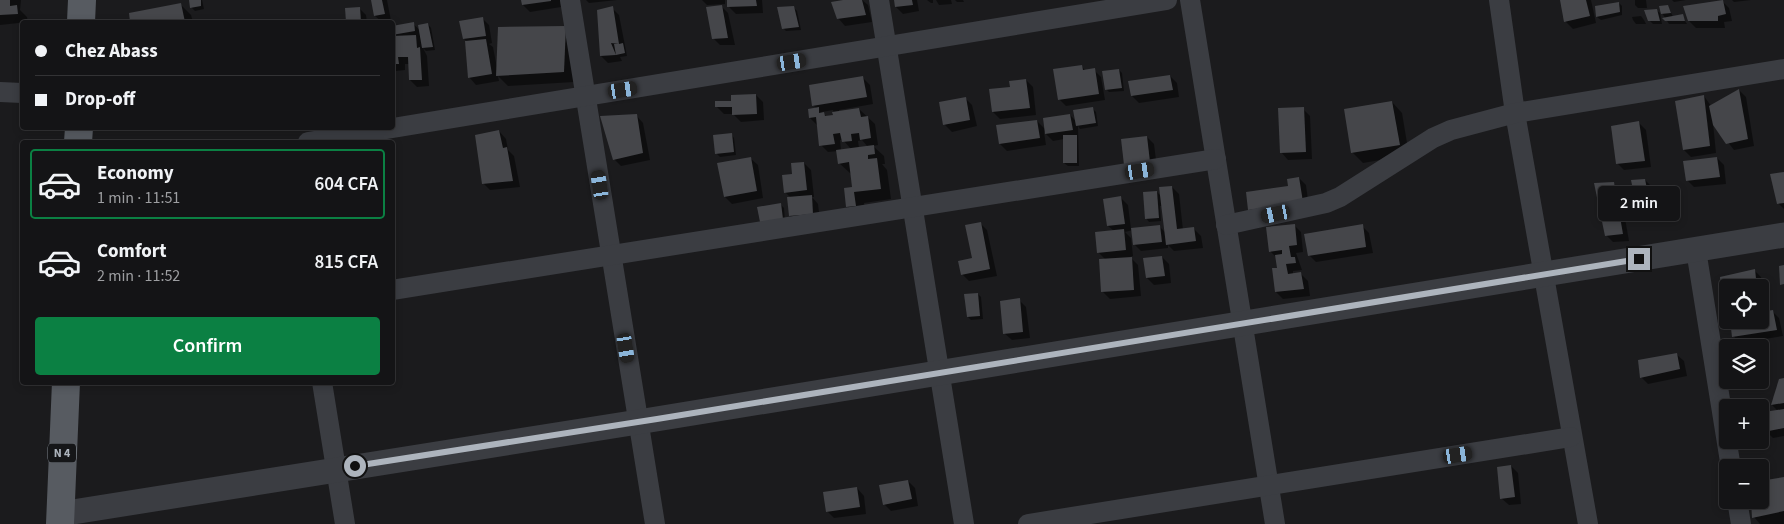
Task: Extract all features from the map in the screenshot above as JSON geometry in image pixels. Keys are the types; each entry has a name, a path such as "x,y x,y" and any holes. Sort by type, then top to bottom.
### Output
{"main road":[{"name":"N 4","path":"60,519 66,385"}],"street":[{"path":"570,0 655,524"},
{"path":"879,0 964,524"},
{"path":"395,128 1167,0"},
{"path":"1190,0 1275,524"},
{"path":"1499,0 1515,114 1588,524"},
{"path":"1226,225 1326,203 1433,138 1451,130 1515,114 1784,68"},
{"path":"0,92 20,94"},
{"path":"320,140 380,130"},
{"path":"395,290 1216,159"},
{"path":"60,519 336,469 638,422 1784,235"},
{"path":"1696,250 1730,459"},
{"path":"322,385 345,524"},
{"path":"1028,524 1571,437"},
{"path":"1738,509 1741,524"}],"building":[{"path":"0,0 10,0 10,6 17,5 18,14 0,15"},
{"path":"189,0 201,0 201,6 190,8"},
{"path":"371,0 382,0 385,14 374,16"},
{"path":"521,0 551,0 551,1 522,5"},
{"path":"727,0 756,0 757,6 727,7"},
{"path":"862,0 866,15 837,19 831,2"},
{"path":"894,0 912,0 913,5 895,7"},
{"path":"1560,0 1586,0 1590,16 1564,22"},
{"path":"1723,0 1726,14 1718,16 1718,21 1688,21 1683,6"},
{"path":"1619,2 1620,12 1596,17 1595,6"},
{"path":"181,3 185,20 130,20 129,13"},
{"path":"722,5 728,38 712,39 706,7"},
{"path":"1668,5 1671,13 1661,14 1659,6"},
{"path":"613,6 619,44 611,43 616,55 600,56 597,10"},
{"path":"794,6 799,27 782,29 777,7"},
{"path":"360,7 361,20 346,20 345,8"},
{"path":"1657,9 1660,21 1648,21 1644,10"},
{"path":"1683,14 1685,21 1665,21 1662,18"},
{"path":"483,17 486,36 463,39 459,21"},
{"path":"414,22 415,31 395,34 395,25"},
{"path":"428,23 433,47 422,48 418,25"},
{"path":"566,26 564,72 496,76 498,27"},
{"path":"416,35 417,48 420,47 422,80 409,80 408,57 398,57 399,64 395,64 395,36"},
{"path":"486,39 492,74 468,78 465,41"},
{"path":"623,43 625,53 616,55 614,44"},
{"path":"1082,65 1083,70 1095,68 1099,94 1058,100 1053,69"},
{"path":"1119,69 1122,88 1105,90 1102,71"},
{"path":"1170,75 1173,90 1131,96 1128,81"},
{"path":"863,76 867,97 812,106 809,85"},
{"path":"1026,79 1030,108 992,112 989,89 1010,87 1009,81"},
{"path":"1739,89 1748,139 1726,144 1713,125 1709,106"},
{"path":"756,94 757,114 732,115 732,107 715,107 715,101 731,101 731,95"},
{"path":"1704,95 1710,146 1683,150 1675,101"},
{"path":"966,97 970,120 943,125 939,102"},
{"path":"1392,101 1400,145 1351,153 1344,109"},
{"path":"819,107 819,113 824,112 825,116 833,115 832,112 859,108 861,117 868,116 871,138 860,140 859,133 851,134 852,141 842,142 840,133 833,134 835,144 819,146 816,117 809,118 808,109"},
{"path":"1093,107 1096,123 1076,126 1073,110"},
{"path":"1304,107 1306,152 1280,153 1278,108"},
{"path":"637,114 643,153 613,160 600,116"},
{"path":"1070,114 1073,130 1045,134 1043,118"},
{"path":"1037,120 1040,138 999,144 996,125"},
{"path":"1639,121 1645,161 1616,164 1611,126"},
{"path":"499,130 503,148 507,147 513,181 482,184 475,135"},
{"path":"732,133 734,152 715,154 713,135"},
{"path":"1063,135 1077,135 1077,163 1063,163"},
{"path":"1147,136 1150,162 1124,165 1121,139"},
{"path":"874,145 875,154 868,155 868,159 877,158 881,189 854,192 856,206 846,207 844,188 852,187 849,162 838,164 836,150"},
{"path":"751,157 757,191 724,197 717,163"},
{"path":"1717,157 1720,177 1686,181 1683,161"},
{"path":"804,162 807,190 784,193 782,175 792,174 791,163"},
{"path":"1784,172 1784,203 1777,204 1770,174"},
{"path":"1299,177 1303,202 1248,210 1246,192 1288,186 1287,179"},
{"path":"1645,179 1651,209 1627,215 1622,186 1632,185 1631,180"},
{"path":"1614,182 1623,234 1605,236 1594,183"},
{"path":"1172,186 1177,229 1194,227 1196,241 1166,245 1159,187"},
{"path":"1157,191 1159,218 1145,219 1143,192"},
{"path":"812,195 813,214 789,216 787,197"},
{"path":"1121,196 1125,224 1107,226 1103,199"},
{"path":"781,203 783,219 760,222 757,207"},
{"path":"981,222 990,269 961,275 958,261 972,258 965,225"},
{"path":"1295,224 1297,245 1289,246 1291,257 1295,257 1296,263 1286,264 1288,274 1301,272 1304,289 1275,292 1272,268 1277,268 1275,255 1282,254 1282,250 1269,252 1266,227"},
{"path":"1363,224 1366,247 1308,256 1304,234"},
{"path":"1160,225 1162,242 1133,245 1131,228"},
{"path":"1124,229 1126,250 1097,253 1095,232"},
{"path":"1162,256 1165,276 1146,278 1143,258"},
{"path":"1132,257 1134,290 1101,292 1099,259"},
{"path":"1784,265 1784,284 1780,285 1779,266"},
{"path":"1755,269 1756,279 1720,279 1720,277"},
{"path":"978,293 980,316 967,317 964,294"},
{"path":"1020,298 1023,332 1003,334 1000,301"},
{"path":"1773,310 1777,330 1732,337 1731,329 1769,329 1769,311"},
{"path":"1677,353 1680,369 1640,378 1638,360"},
{"path":"1784,378 1784,403 1771,405 1779,379"},
{"path":"1784,409 1784,428 1769,431 1769,411"},
{"path":"1511,465 1515,497 1500,499 1497,467"},
{"path":"1784,477 1784,511 1752,518 1752,509 1769,509 1769,480"},
{"path":"908,480 912,499 883,505 879,485"},
{"path":"857,487 860,507 826,512 823,492"}],"route":[{"path":"355,466 1384,302 1639,259"}]}
